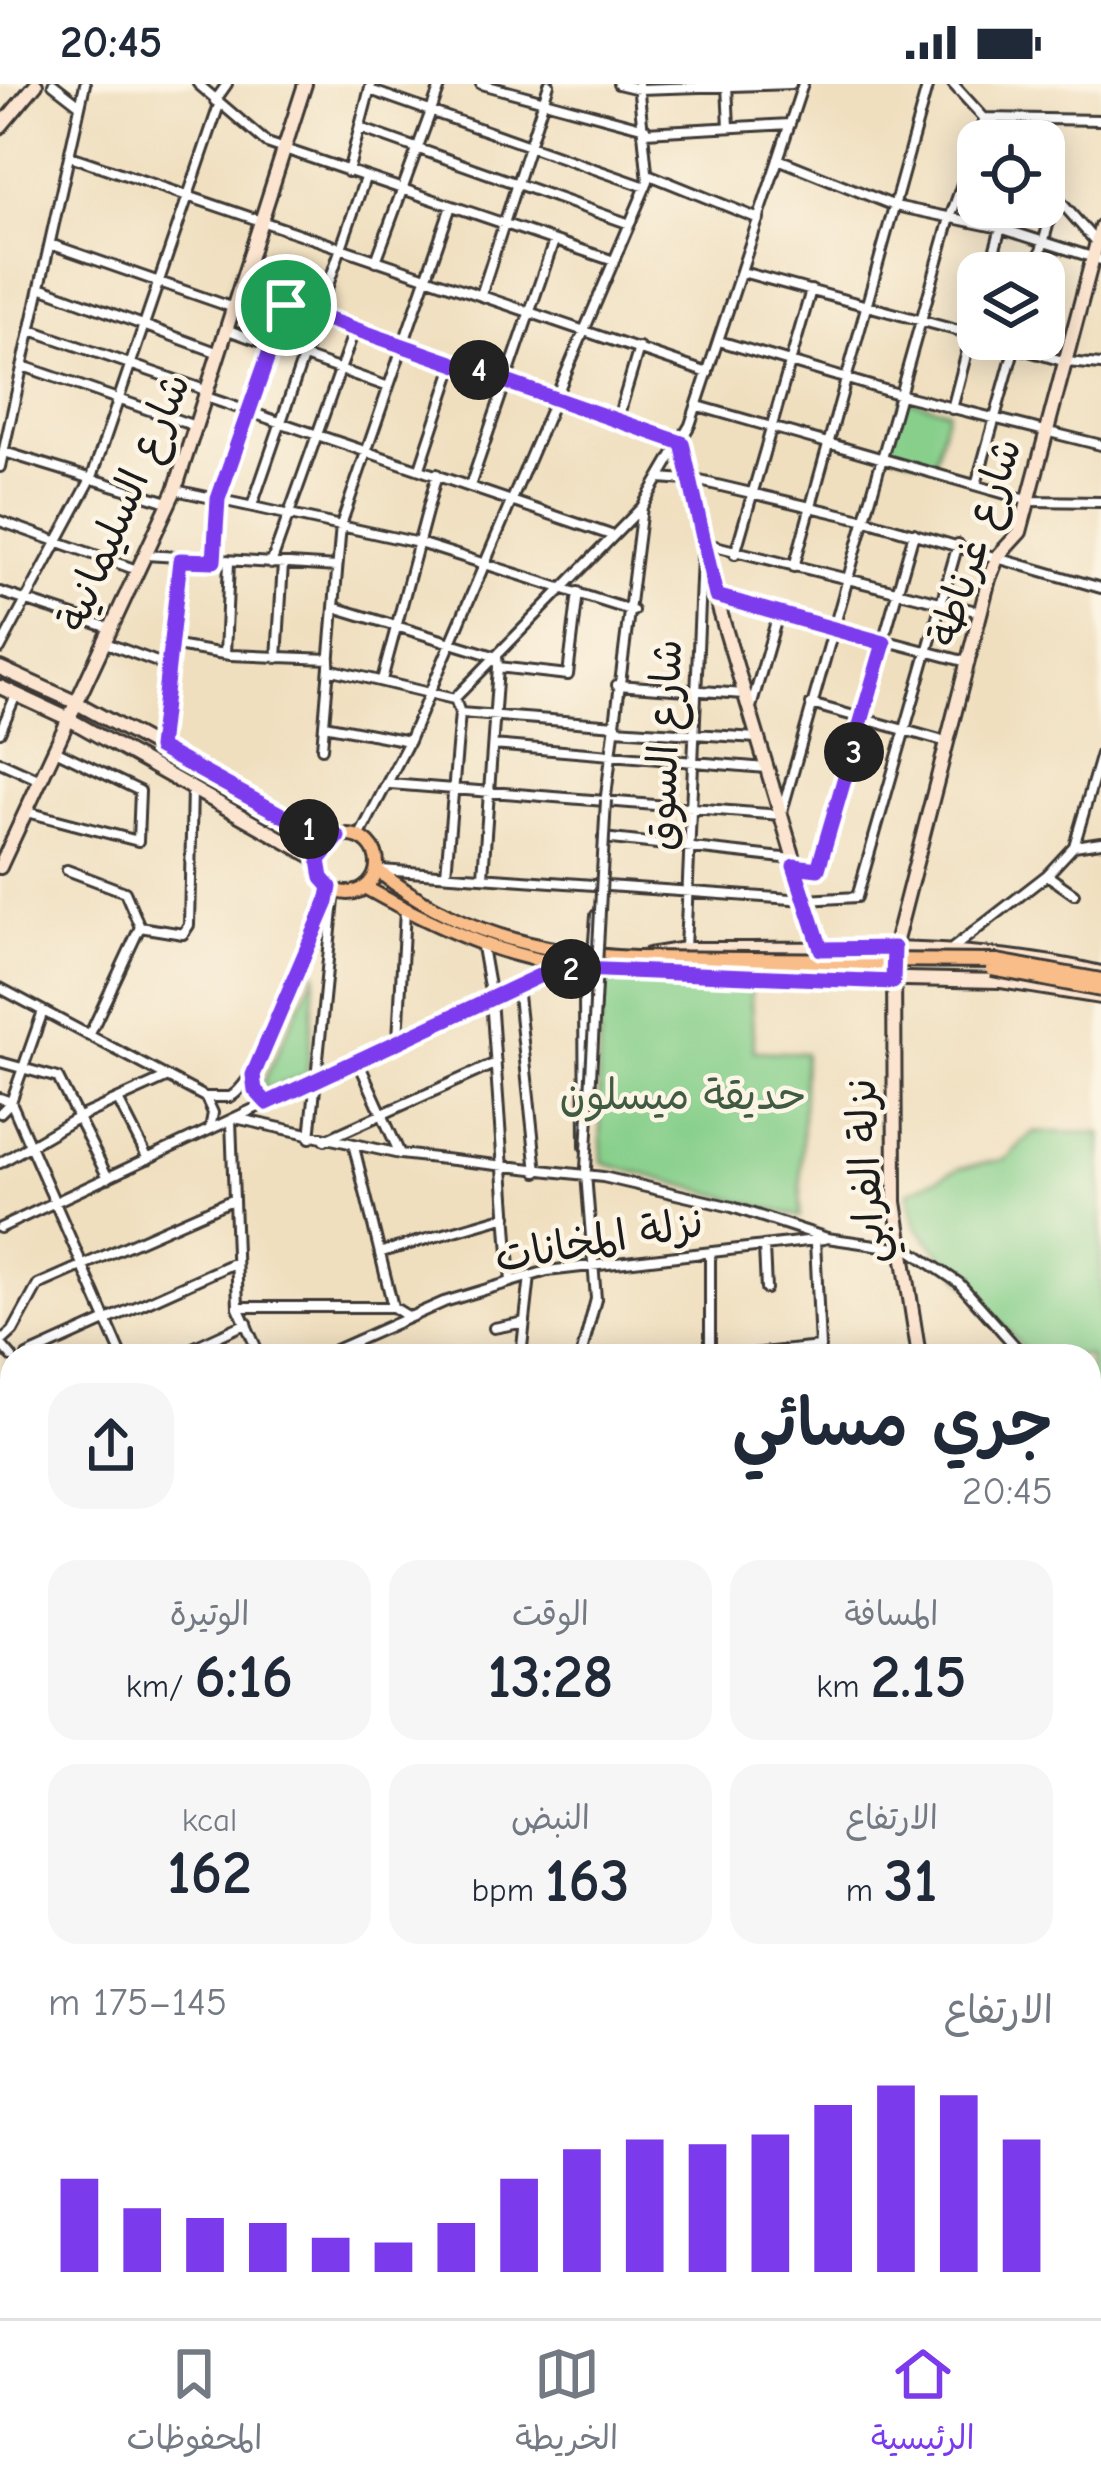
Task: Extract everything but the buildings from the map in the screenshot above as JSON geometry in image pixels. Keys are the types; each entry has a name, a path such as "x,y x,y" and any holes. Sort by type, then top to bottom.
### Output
{"main road":[{"path":"0,128 36,84"},
{"name":"شارع السليمانية","path":"0,867 172,496 288,152 305,84"},
{"name":"شارع غرناطة","path":"894,948 981,613 998,556 1020,532 1099,242"},
{"path":"682,443 716,596 821,949"},
{"path":"0,668 75,702 304,827 338,837 359,837 376,853 377,870 366,888 351,893 333,889 322,878 319,860 338,837"},
{"path":"0,687 67,718 319,860"},
{"path":"377,870 466,925 530,946 637,964 893,982 1000,981 1101,994"},
{"path":"366,888 482,946 556,968 997,961 1101,976"},
{"name":"نزلة الفرابي","path":"894,948 899,1249 917,1344"},
{"path":"637,964 685,949 952,948 1008,952 1101,976"},
{"path":"637,964 965,968 1022,972 1101,994"}],"street":[{"path":"53,84 80,105"},
{"path":"0,467 85,84"},
{"path":"198,84 267,143 288,152 614,261"},
{"path":"0,649 62,542 92,477 227,84"},
{"path":"376,261 441,84"},
{"path":"481,84 645,130 790,124"},
{"path":"481,295 549,84"},
{"path":"618,84 791,84"},
{"path":"454,698 498,662 611,535 643,507 682,443 803,84"},
{"path":"794,566 928,84"},
{"path":"953,84 985,118 1101,120"},
{"path":"727,85 729,127"},
{"path":"348,172 371,87 646,187"},
{"path":"359,837 409,741 646,187 650,175 638,87"},
{"path":"390,784 781,814 950,218 985,118"},
{"path":"360,128 630,224"},
{"path":"70,156 709,373"},
{"path":"778,159 895,206 1000,229 1043,244 1099,242"},
{"path":"650,175 759,219"},
{"path":"251,506 365,178"},
{"path":"322,748 341,525 451,206"},
{"path":"1065,206 1099,242"},
{"path":"1041,252 1047,228"},
{"path":"994,252 1000,229"},
{"path":"470,486 554,241"},
{"path":"50,244 235,309"},
{"path":"742,272 957,331"},
{"path":"40,287 220,353"},
{"path":"242,290 682,443"},
{"path":"735,554 811,290"},
{"path":"214,561 218,499 286,305"},
{"path":"271,564 355,328"},
{"path":"31,330 611,535"},
{"path":"228,330 386,386"},
{"path":"719,341 1046,435 1101,445"},
{"path":"618,418 639,348"},
{"path":"952,409 967,360"},
{"path":"976,485 1010,360"},
{"path":"1061,360 1101,365"},
{"path":"420,468 455,362"},
{"path":"23,366 196,427"},
{"path":"698,406 1027,501 1101,502"},
{"path":"4,452 172,496 218,499 419,543 633,611"},
{"path":"382,680 437,474"},
{"path":"659,478 866,520 1101,588"},
{"path":"593,956 617,685 633,611 643,507"},
{"path":"0,521 137,570"},
{"path":"602,838 818,869 914,533"},
{"path":"703,543 981,613"},
{"name":"شارع السوق","path":"685,949 703,543"},
{"path":"377,870 806,900 857,897 958,544"},
{"path":"145,554 180,560 337,567"},
{"path":"159,748 180,560"},
{"path":"225,653 229,562"},
{"path":"277,658 283,564"},
{"path":"0,592 110,628"},
{"path":"334,607 498,662 568,676 578,592"},
{"path":"716,596 969,662"},
{"path":"750,712 779,611"},
{"path":"103,642 168,666"},
{"path":"170,646 329,664 454,698"},
{"path":"483,876 498,662"},
{"path":"617,685 744,694"},
{"path":"0,732 16,695"},
{"path":"446,874 460,713 454,698"},
{"path":"811,704 949,743"},
{"path":"460,713 757,738"},
{"path":"324,725 409,741"},
{"path":"493,745 766,768"},
{"path":"25,812 138,842 140,791 53,749"},
{"path":"952,948 1047,875 1074,846 1101,754"},
{"path":"0,762 40,780"},
{"path":"140,927 183,934 189,926 192,786"},
{"path":"586,1172 605,800"},
{"path":"1074,846 1101,842"},
{"path":"67,870 125,892 140,927 89,1036"},
{"path":"1047,875 1074,894"},
{"path":"0,988 205,1097 238,1094 253,1075 333,889"},
{"path":"310,1138 333,889"},
{"path":"398,1041 405,910"},
{"path":"482,946 491,998 511,1282"},
{"path":"0,1227 556,968"},
{"path":"573,970 584,994 586,1172 596,1266 596,1299 583,1344"},
{"path":"517,986 537,1172"},
{"path":"0,1113 11,1102 43,1011"},
{"path":"358,1060 400,1154"},
{"path":"0,1062 58,1078 108,1178"},
{"path":"323,1140 496,1063"},
{"path":"253,1075 255,1090 267,1103"},
{"path":"0,1162 32,1149 77,1118 169,1077"},
{"path":"205,1097 213,1113 210,1130"},
{"path":"0,1098 11,1102 116,1344"},
{"path":"118,1100 148,1159"},
{"path":"233,1119 400,1154 504,1169 586,1172 699,1198 827,1238 899,1249 937,1263 1013,1344"},
{"path":"233,1119 238,1307 255,1344"},
{"path":"354,1147 393,1307"},
{"path":"0,1343 14,1331 38,1285 234,1199"},
{"path":"382,1252 507,1216"},
{"name":"نزلة المخانات","path":"349,1344 410,1317 530,1276 827,1238"},
{"path":"815,1241 820,1344"},
{"path":"764,1247 766,1289"},
{"path":"710,1253 710,1344"},
{"path":"53,1344 236,1262"},
{"path":"522,1344 530,1276"},
{"path":"238,1307 393,1307 410,1317"},
{"path":"494,1328 525,1322"},
{"path":"201,1344 247,1323"}],"green space":[{"path":"903,398 948,410 934,464 889,452"},
{"path":"316,971 307,1075 265,1089 263,1083"},
{"name":"حديقة ميسلون","path":"604,981 750,985 754,1051 805,1053 800,1217 602,1163 598,1071"},
{"path":"1033,1132 1101,1133 1101,1344 1019,1344 916,1226 908,1192 960,1168 1006,1159"}],"route":[{"path":"286,305 682,443 716,596 884,643 818,869 794,866 821,949 894,948 893,982 556,968 267,1103 258,1095 253,1075 327,902 330,887 319,866 322,850 338,837 304,827 159,748 180,560 214,561 218,499 286,305"}]}
